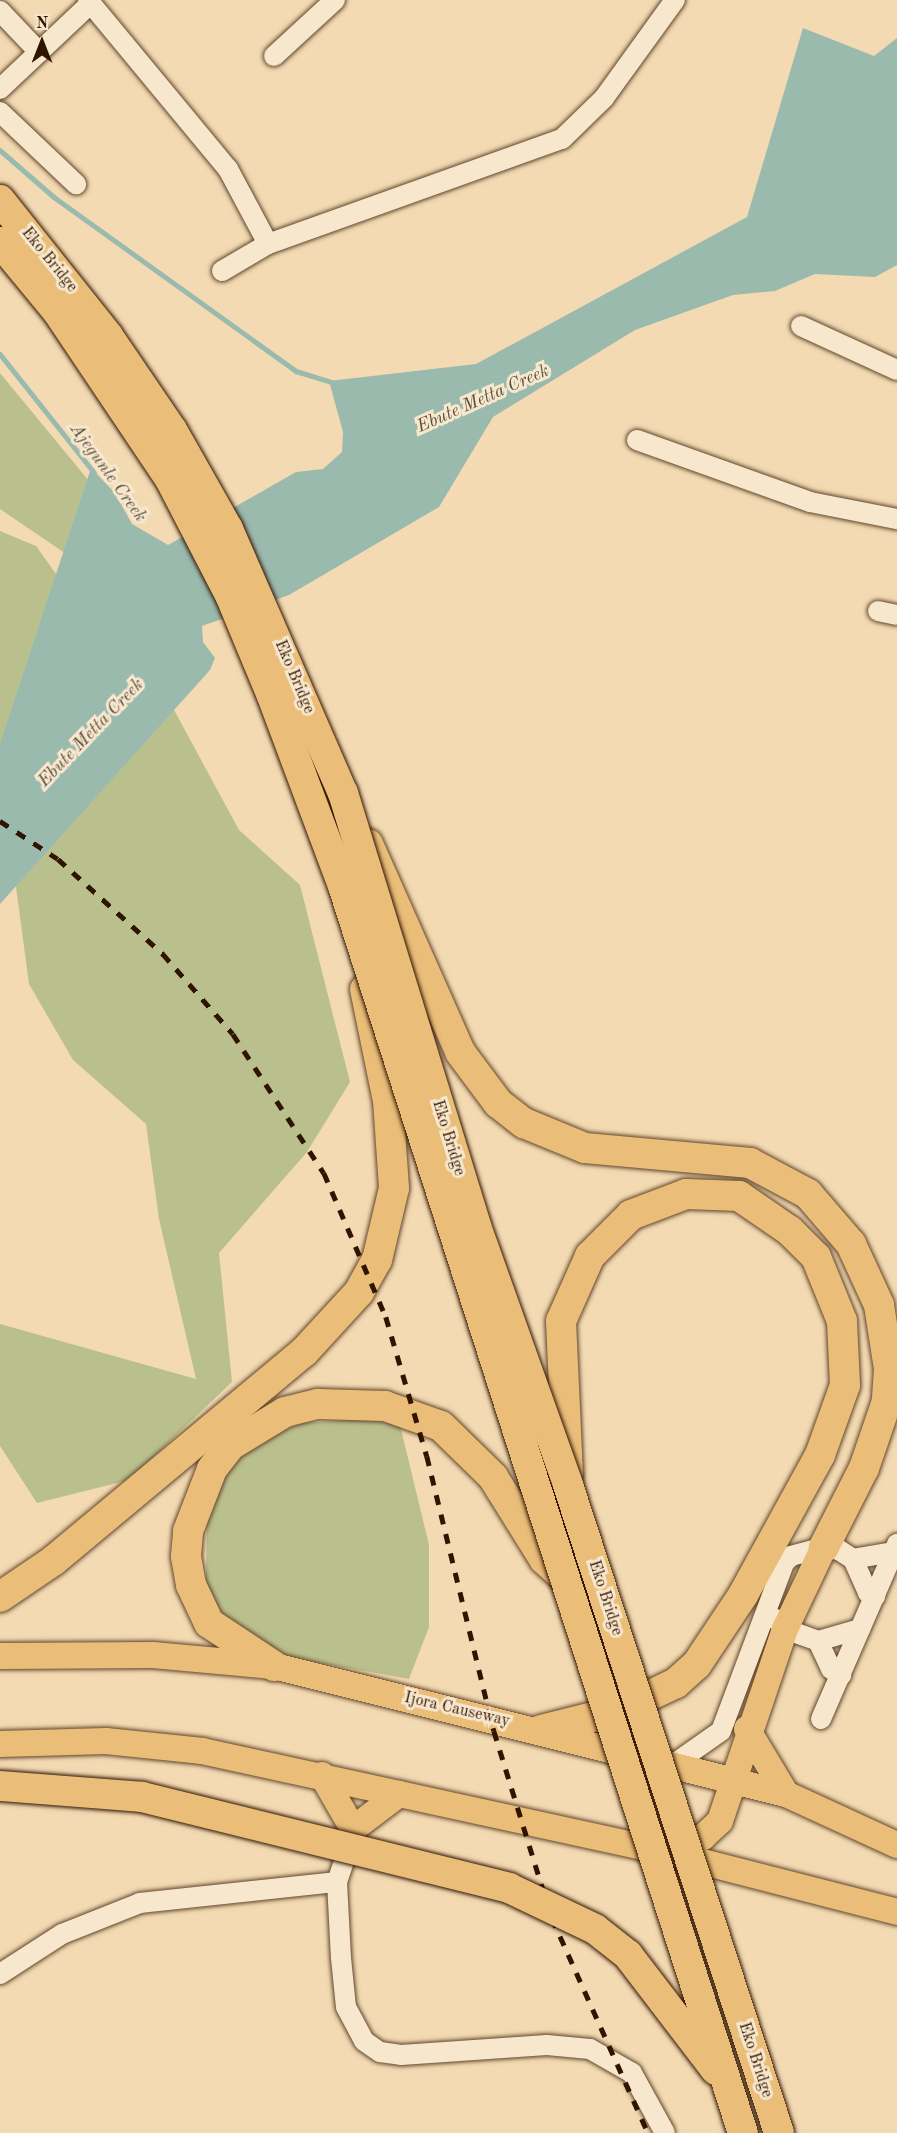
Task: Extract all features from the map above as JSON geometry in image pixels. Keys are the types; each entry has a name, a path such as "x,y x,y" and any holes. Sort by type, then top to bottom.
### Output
{"highway":[{"name":"Eko Bridge","path":"0,200 108,336 172,430 228,529 342,793 476,1226 568,1485 779,2133"},
{"name":"Eko Bridge","path":"0,242 57,311 170,479 234,605 343,886 743,2133"},
{"path":"342,793 460,1052 498,1103 524,1123 585,1148 750,1163 808,1194 832,1217 867,1274 885,1336 888,1390 879,1434 824,1547"},
{"path":"0,1597 53,1561 304,1352 335,1322 377,1260 388,1223 394,1147 343,886"},
{"path":"542,1730 645,1701 697,1664 743,1595 836,1419 846,1350 832,1290 816,1257 761,1208 739,1196 714,1193 659,1201 631,1215 590,1256 561,1321 568,1485"},
{"path":"274,1666 209,1623 191,1585 188,1532 212,1469 255,1428 285,1412 318,1404 385,1406 441,1426 470,1451 518,1513 544,1559 564,1577"},
{"path":"0,1786 142,1797 509,1888 595,1929 628,1955 656,1986 702,2058 725,2079"}],"main road":[{"path":"660,1851 703,1837 720,1821 731,1798 730,1782 747,1729 776,1620 824,1547"},
{"name":"Ijora Causeway","path":"0,1656 153,1655 274,1666 542,1730 674,1764 730,1782 786,1794 897,1845"},
{"path":"747,1729 786,1794"},
{"path":"0,1744 106,1741 202,1751 322,1775 660,1851 897,1912"},
{"path":"322,1775 353,1829 363,1816 399,1794"}],"street":[{"path":"274,56 335,0"},
{"path":"222,271 268,244 562,139 616,82 675,0"},
{"path":"0,89 90,2 228,169 268,244"},
{"path":"0,11 39,52"},
{"path":"0,112 76,184"},
{"path":"801,326 897,370"},
{"path":"637,440 810,502 897,519"},
{"path":"824,1547 853,1559 895,1548"},
{"path":"820,1719 895,1548"},
{"path":"853,1559 868,1593 875,1596"},
{"path":"674,1764 721,1731 776,1620 818,1641 831,1669 841,1675"},
{"path":"818,1641 860,1629"},
{"path":"353,1829 337,1882 346,2007 364,2041 380,2052 401,2055 547,2045 590,2049 632,2073 665,2133"},
{"path":"0,1974 62,1934 140,1903 337,1882"}],"green space":[{"path":"0,373 89,481 78,562 0,509"},
{"path":"0,531 36,546 59,578 0,765"},
{"path":"173,708 239,830 300,885 350,1082 307,1152 219,1253 232,1382 129,1480 37,1503 0,1446 0,1324 196,1379 159,1219 146,1124 73,1060 29,984 14,872"},
{"path":"364,1419 400,1425 429,1545 429,1627 409,1679 292,1658 247,1637 220,1613 206,1582 207,1509 224,1475 249,1444 302,1423"}],"water":[{"name":"Ebute Metta Creek","path":"803,28 874,56 897,38 897,265 875,277 815,274 775,291 733,295 635,330 493,417 439,507 289,595 202,626 203,642 215,658 210,670 0,904 0,744 91,468 115,493 132,524 168,545 296,472 323,469 342,452 343,432 329,381 476,364 747,217"}],"waterway":[{"path":"0,150 54,197 296,371 333,382"},
{"name":"Ajegunle Creek","path":"0,354 94,472"}],"railway":[{"path":"0,821 58,859 163,954 233,1034 324,1173 386,1317 427,1456 494,1731 552,1918 648,2133"}]}
